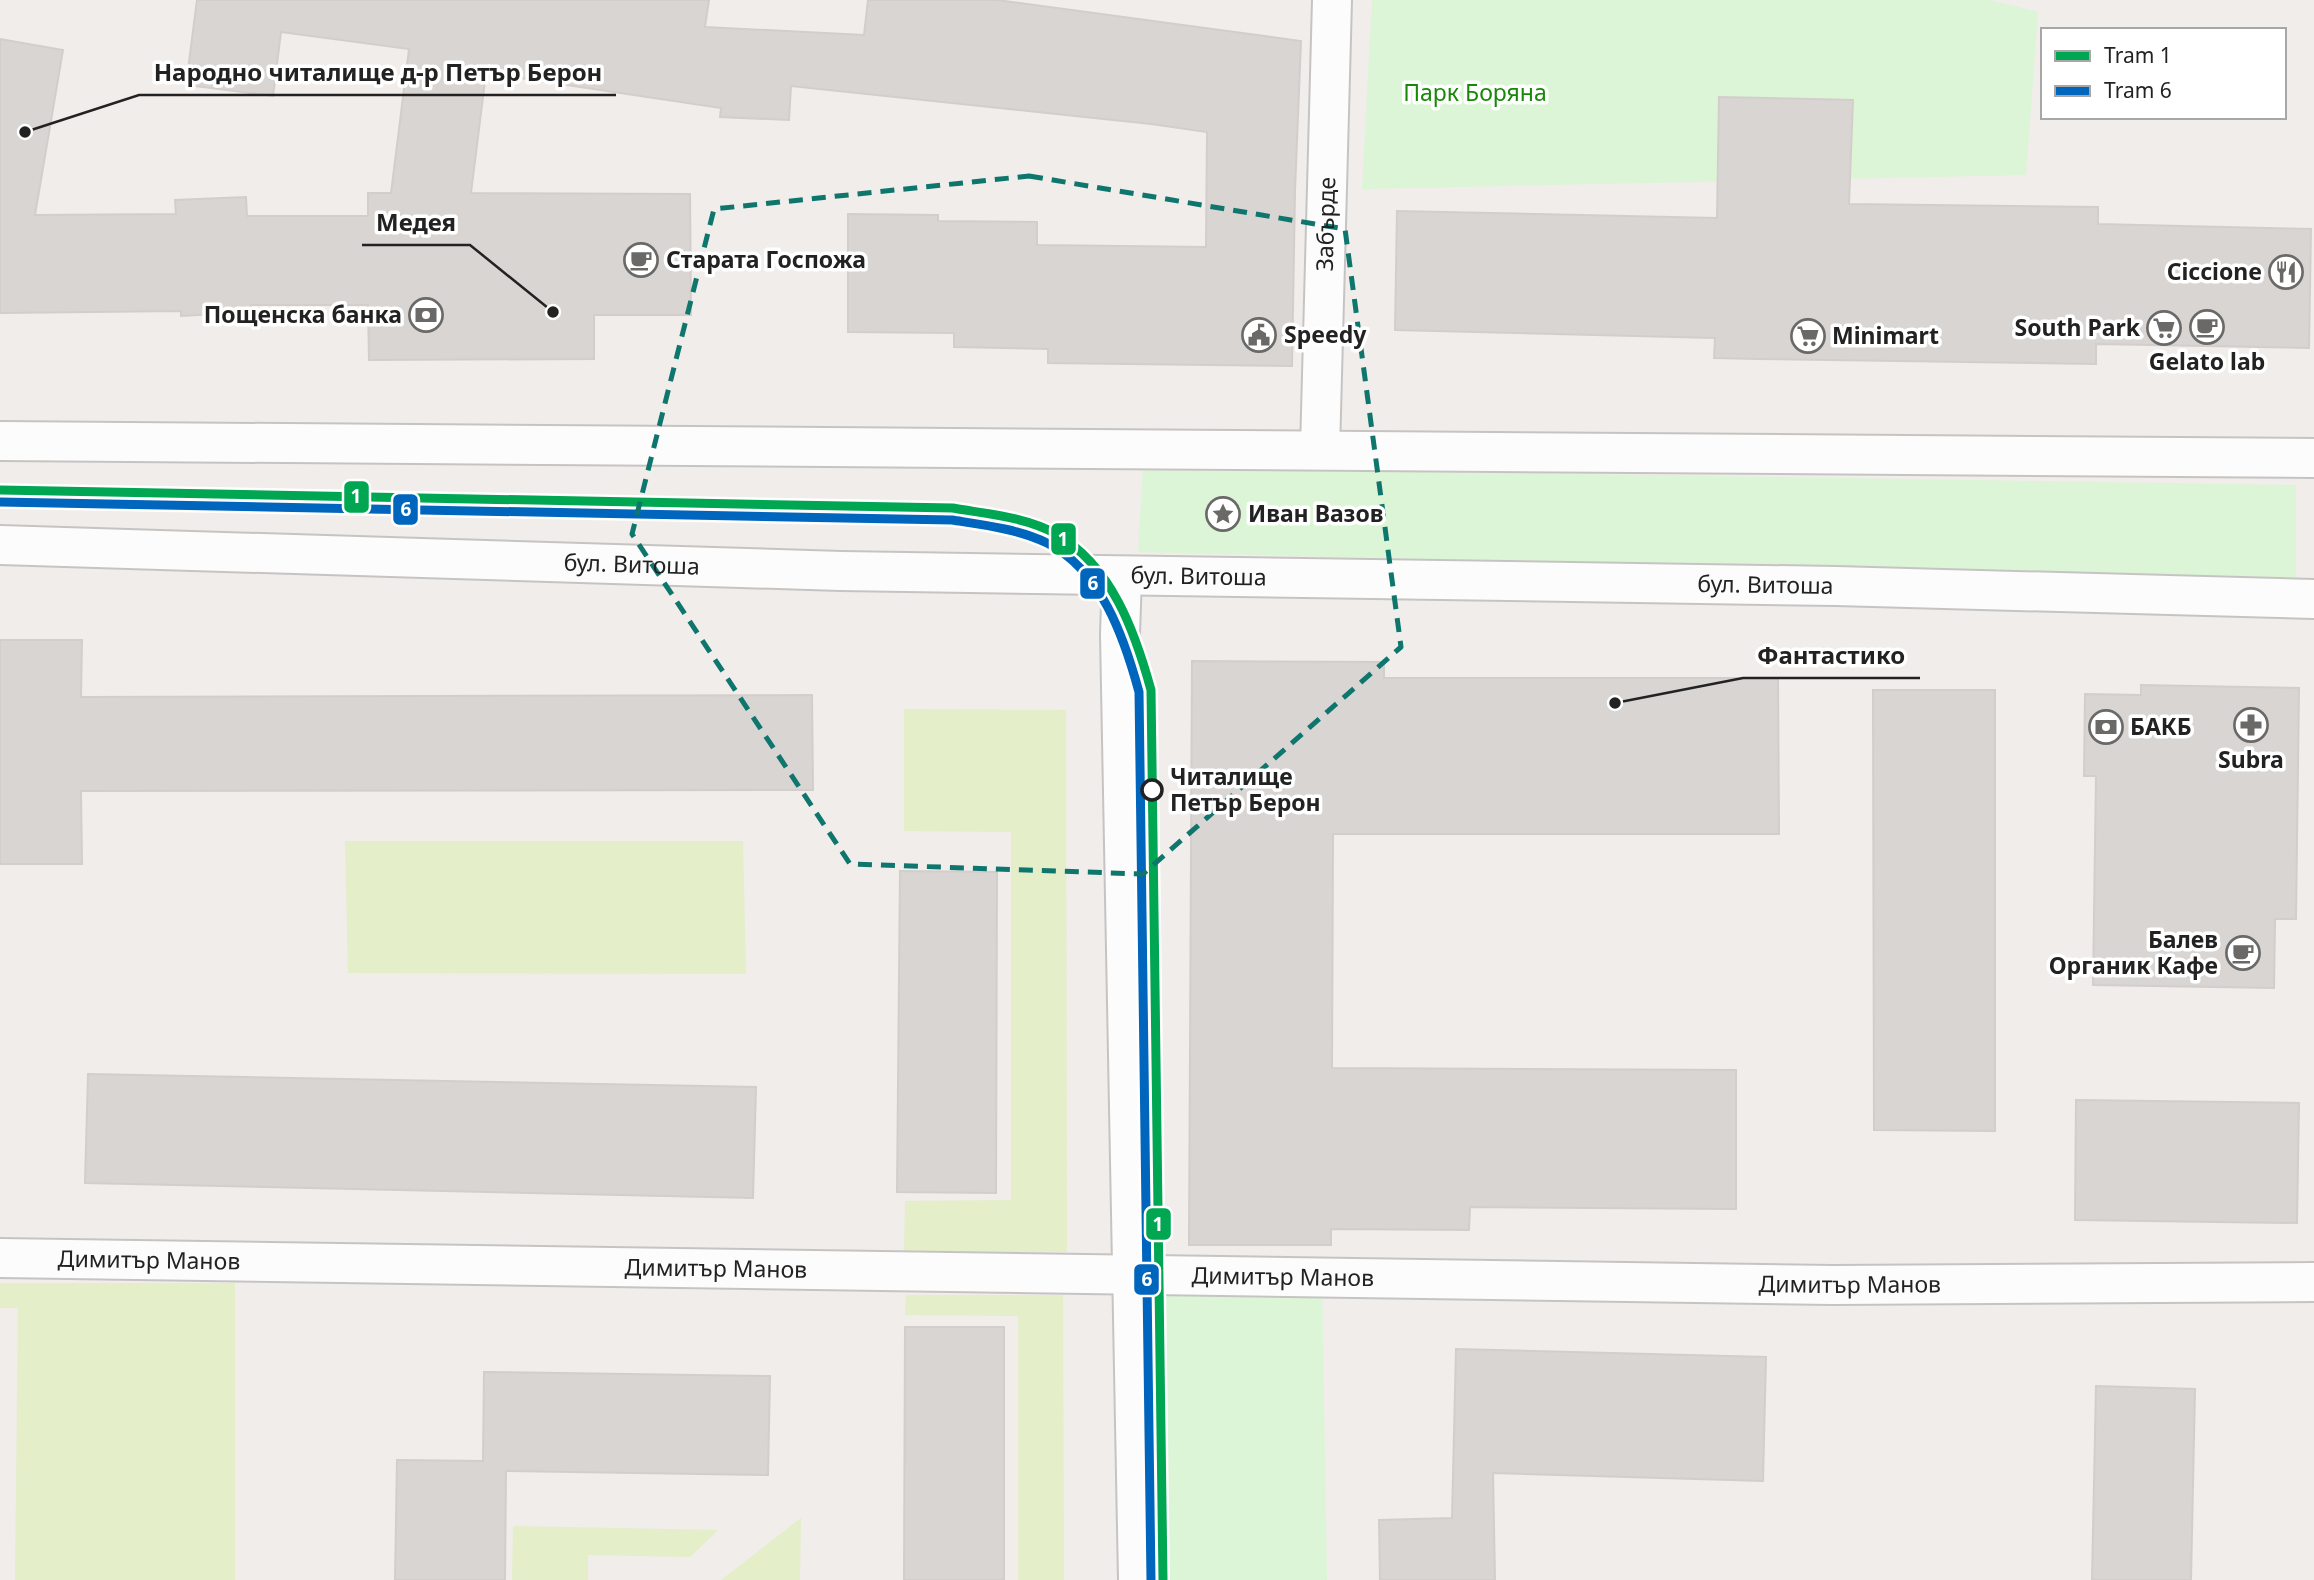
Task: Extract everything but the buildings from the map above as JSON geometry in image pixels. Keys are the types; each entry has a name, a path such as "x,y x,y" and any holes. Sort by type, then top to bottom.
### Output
{"street":[{"name":"Забърде","path":"1320,450 1324,1"},
{"path":"0,441 2314,458"},
{"name":"бул. Витоша","path":"0,545 828,571 1836,586 2314,599"},
{"path":"1122,576 1120,647 1138,1580"},
{"name":"Димитър Манов","path":"0,1258 1832,1285 2314,1282"}],"highlighted area":[{"path":"1029,176 1345,229 1401,647 1143,874 850,864 632,534 714,209"}],"green space":[{"name":"Парк Боряна","path":"1372,0 1990,0 2038,12 2026,175 1362,189"},
{"path":"1143,467 2296,485 2296,581 1138,552"},
{"path":"904,709 1066,710 1067,1252 904,1252 905,1201 1011,1200 1011,832 904,831"},
{"path":"345,841 743,841 746,974 348,973"},
{"path":"1159,1275 1322,1277 1327,1580 1163,1580"},
{"path":"0,1283 235,1283 235,1580 15,1580 18,1308 0,1308"},
{"path":"906,1295 1063,1295 1064,1580 1018,1580 1018,1316 905,1315"},
{"path":"801,1518 800,1580 721,1580"},
{"path":"513,1526 718,1530 690,1557 588,1555 588,1580 512,1580"}],"tram line":[{"name":"1","path":"0,490 953,508 1032,524 1056,534 1076,548 1092,564 1118,602 1129,624 1151,690 1163,1580"},
{"name":"6","path":"0,502 952,520 1024,534 1047,543 1066,555 1082,570 1108,607 1126,649 1139,692 1151,1580"}],"place":[{"name":"Народно читалище д-р Петър Берон","path":"25,132"},
{"name":"Старата Госпожа","path":"641,260"},
{"name":"Ciccione","path":"2286,272"},
{"name":"Медея","path":"553,312"},
{"name":"Пощенска банка","path":"426,315"},
{"name":"Gelato lab","path":"2207,327"},
{"name":"South Park","path":"2164,328"},
{"name":"Speedy","path":"1259,335"},
{"name":"Minimart","path":"1808,336"},
{"name":"Иван Вазов","path":"1223,514"},
{"name":"Фантастико","path":"1615,703"},
{"name":"Subra","path":"2251,725"},
{"name":"БАКБ","path":"2106,727"},
{"name":"Читалище Петър Берон","path":"1152,790"},
{"name":"Балев Органик Кафе","path":"2243,953"}]}
